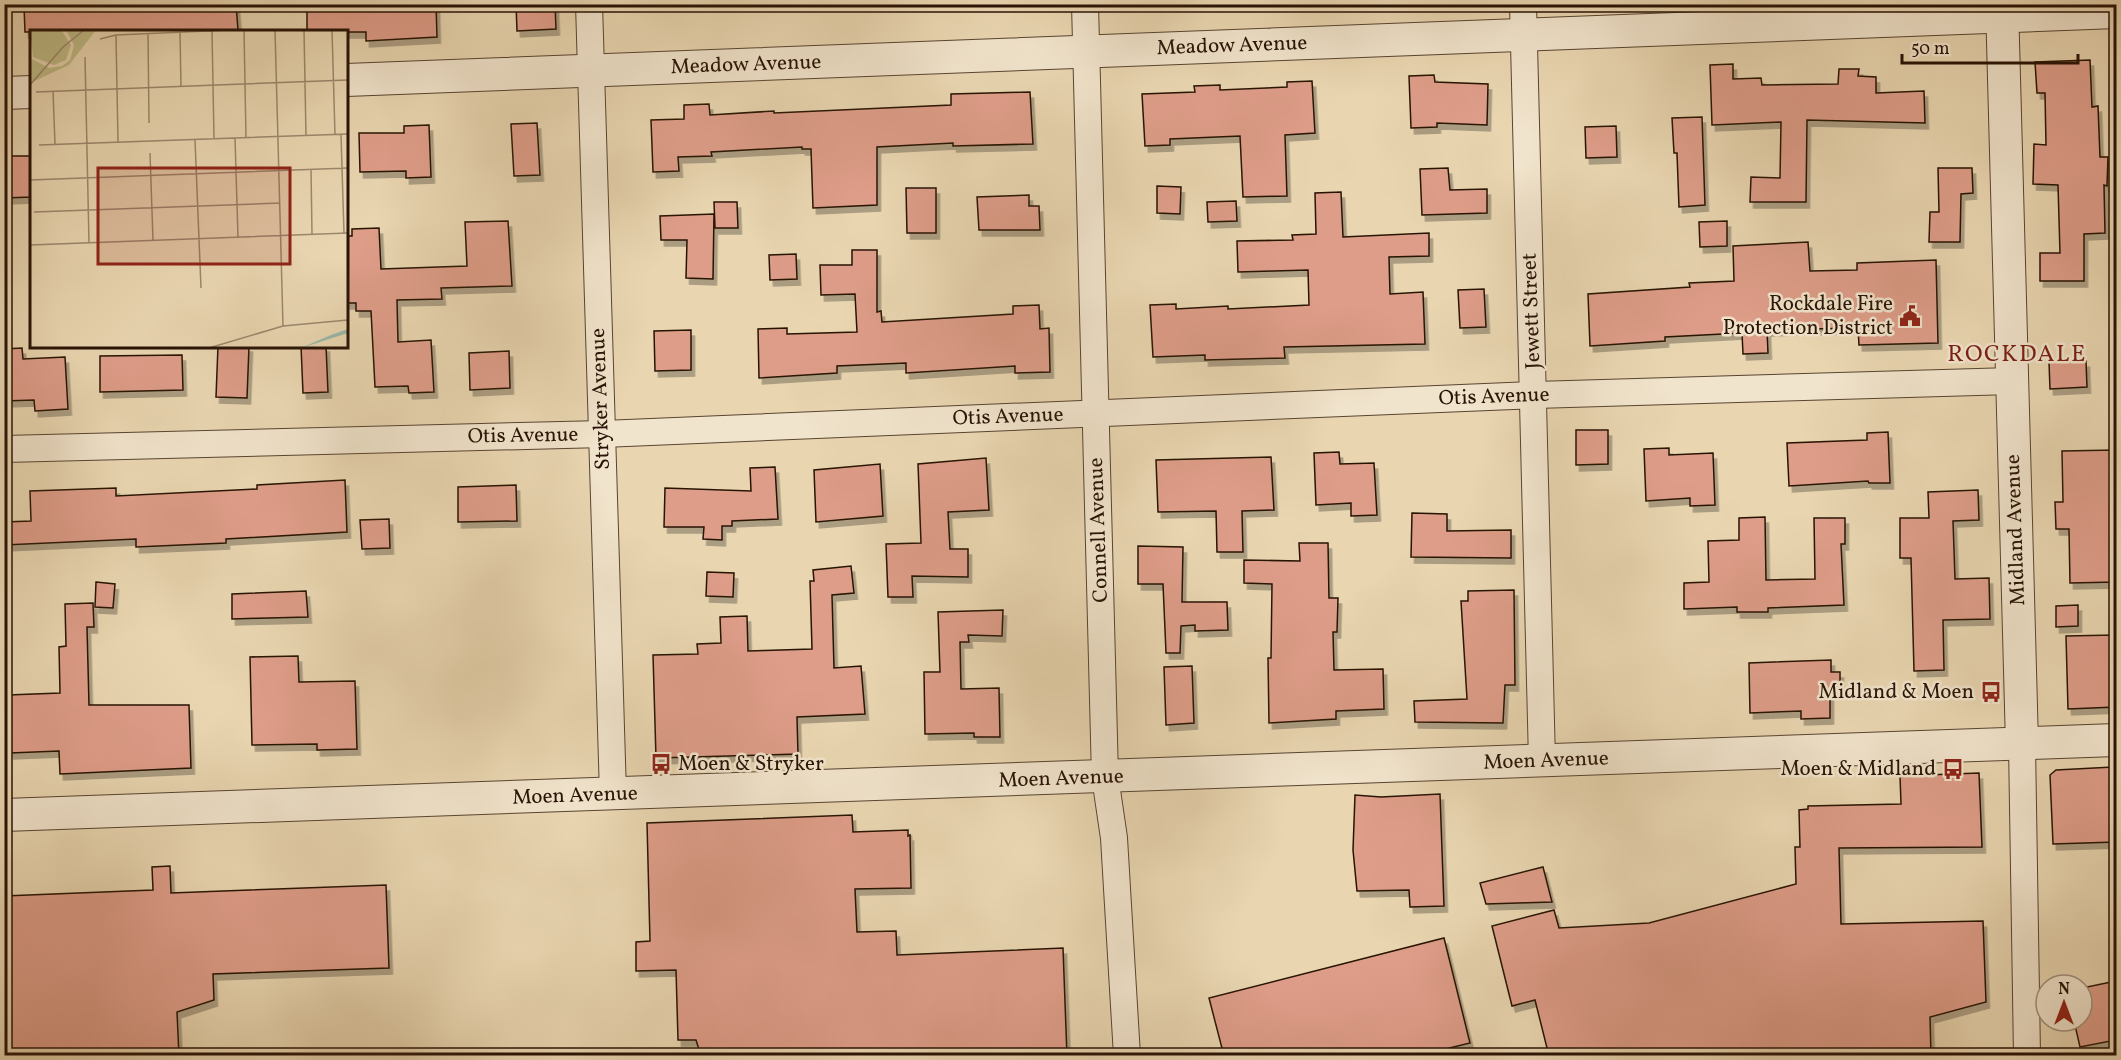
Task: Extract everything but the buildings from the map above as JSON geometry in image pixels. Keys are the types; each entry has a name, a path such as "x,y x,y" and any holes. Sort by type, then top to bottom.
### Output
{"street":[{"name":"Stryker Avenue","path":"589,4 613,794"},
{"name":"Connell Avenue","path":"1085,4 1105,777 1114,838 1127,1056"},
{"name":"Jewett Street","path":"1523,4 1542,761"},
{"name":"Meadow Avenue","path":"348,80 1523,35 2002,10 2116,12"},
{"name":"Midland Avenue","path":"2002,10 2022,744 2027,1056"},
{"path":"4,93 30,92"},
{"name":"Otis Avenue","path":"4,449 603,434 1534,395 2012,381"},
{"name":"Moen Avenue","path":"4,815 2116,740"}],"place":[{"name":"Rockdale Fire Protection District","path":"1910,316"},
{"name":"Midland & Moen","path":"1991,692"},
{"name":"Moen & Stryker","path":"661,764"},
{"name":"Moen & Midland","path":"1953,769"}],"district":[{"name":"ROCKDALE","path":"2017,355"}]}
